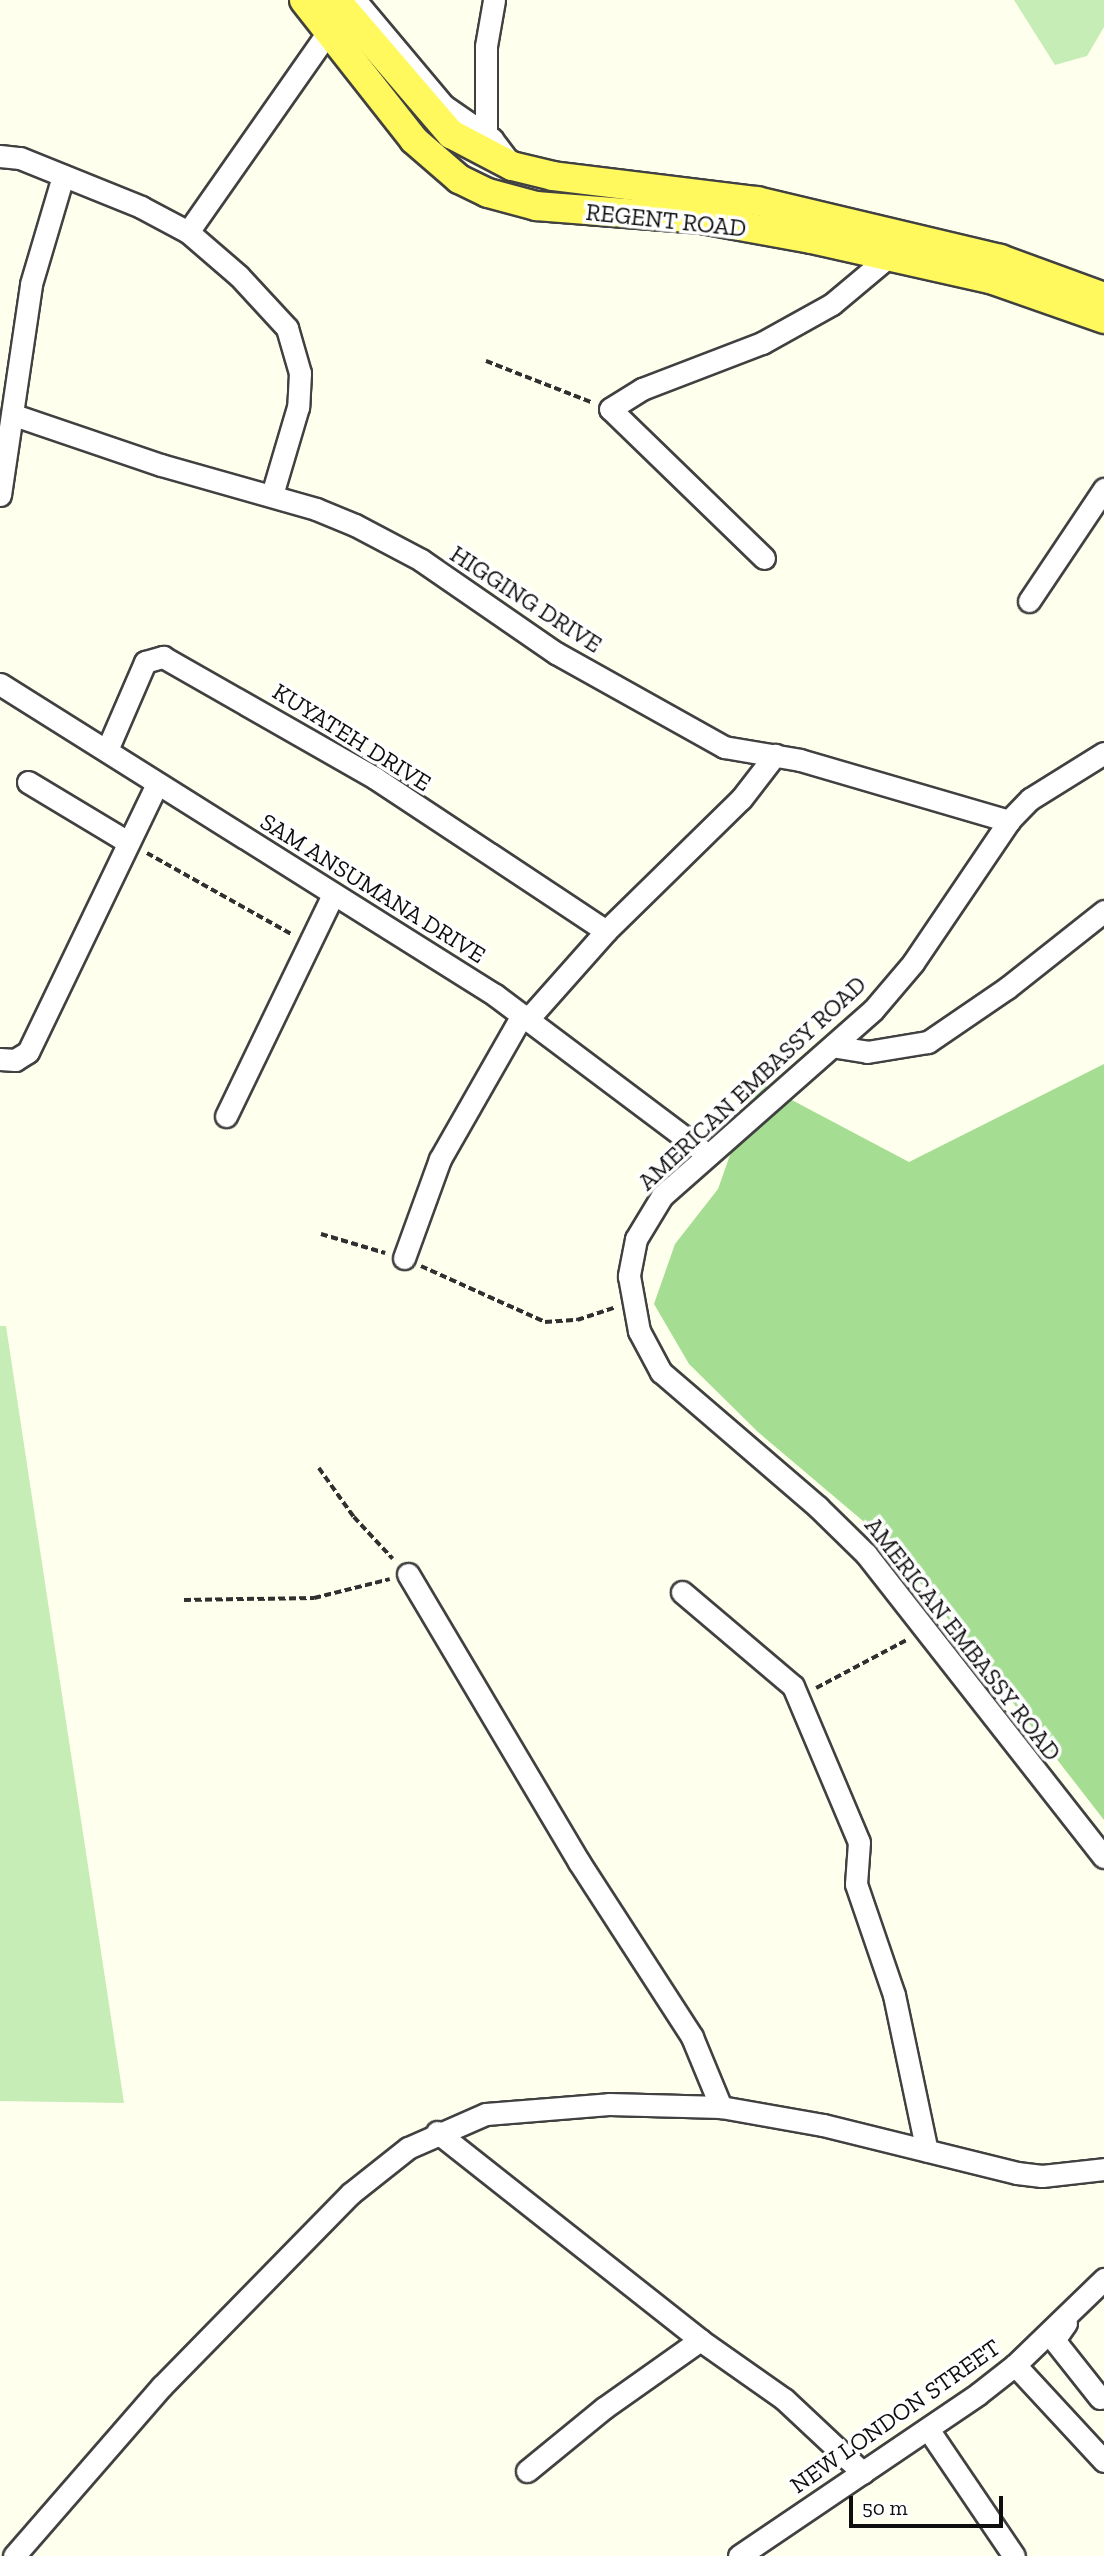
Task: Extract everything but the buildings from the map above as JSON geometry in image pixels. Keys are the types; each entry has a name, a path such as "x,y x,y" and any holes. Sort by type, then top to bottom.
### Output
{"main road":[{"name":"REGENT ROAD","path":"304,0 430,158 488,193 536,206 701,219 1000,259 1104,297"},
{"name":"REGENT ROAD","path":"336,0 451,134 512,166 553,176 717,194 890,246 1104,320"}],"street":[{"path":"355,0 443,106 486,135 512,166"},
{"path":"486,135 486,46 494,0"},
{"path":"188,232 328,32"},
{"path":"0,156 20,158 188,232 239,276 287,328 295,344 300,373 298,407 272,495"},
{"path":"0,495 14,415 31,284 63,176"},
{"path":"764,558 610,410 642,389 774,336 832,304 890,246"},
{"name":"HIGGING DRIVE","path":"14,415 161,465 272,495 355,526 421,560 556,653 724,747 752,755 775,755 916,790 1009,821"},
{"path":"1029,601 1104,489"},
{"name":"KUYATEH DRIVE","path":"107,750 145,662 163,657 375,778 606,931"},
{"name":"SAM ANSUMANA DRIVE","path":"0,684 525,1017 707,1154"},
{"name":"AMERICAN EMBASSY ROAD","path":"1104,753 1039,793 1009,821 913,963 837,1047 707,1154 662,1196 644,1221 630,1257 631,1302 639,1332 661,1372 844,1531 1104,1857"},
{"path":"404,1258 440,1159 525,1017 606,931 740,799 775,755"},
{"path":"28,782 126,841"},
{"path":"0,1059 15,1060 29,1052 126,841 157,784"},
{"path":"226,1116 307,943 333,895"},
{"path":"837,1047 867,1052 929,1042 1007,988 1104,911"},
{"path":"408,1574 579,1862 692,2037 721,2106"},
{"path":"682,1592 784,1676 798,1698 859,1842 856,1884 894,1995 927,2151"},
{"path":"14,2556 162,2386 350,2194 408,2148 437,2132 486,2114 544,2107 721,2106 823,2125 1041,2176 1104,2169"},
{"path":"437,2132 700,2340 784,2399 863,2473"},
{"name":"NEW LONDON STREET","path":"738,2556 928,2429 1015,2365 1104,2279"},
{"path":"1100,2398 1054,2340 1076,2309 1104,2285"},
{"path":"527,2471 604,2408 700,2340"},
{"path":"1015,2365 1104,2461"},
{"path":"928,2429 1014,2556"}],"path":[{"path":"485,361 610,410"},
{"path":"126,841 307,943"},
{"path":"321,1234 404,1258 545,1322 578,1320 631,1302"},
{"path":"184,1600 314,1598 408,1574 354,1517 319,1468"},
{"path":"798,1698 925,1630"}],"green space":[{"path":"1014,0 1104,0 1104,27 1087,56 1055,65"},
{"path":"1104,1064 1104,1820 889,1543 758,1432 689,1364 654,1304 675,1244 718,1189 756,1081 909,1162"},
{"path":"0,1326 6,1326 124,2103 0,2101"}]}
